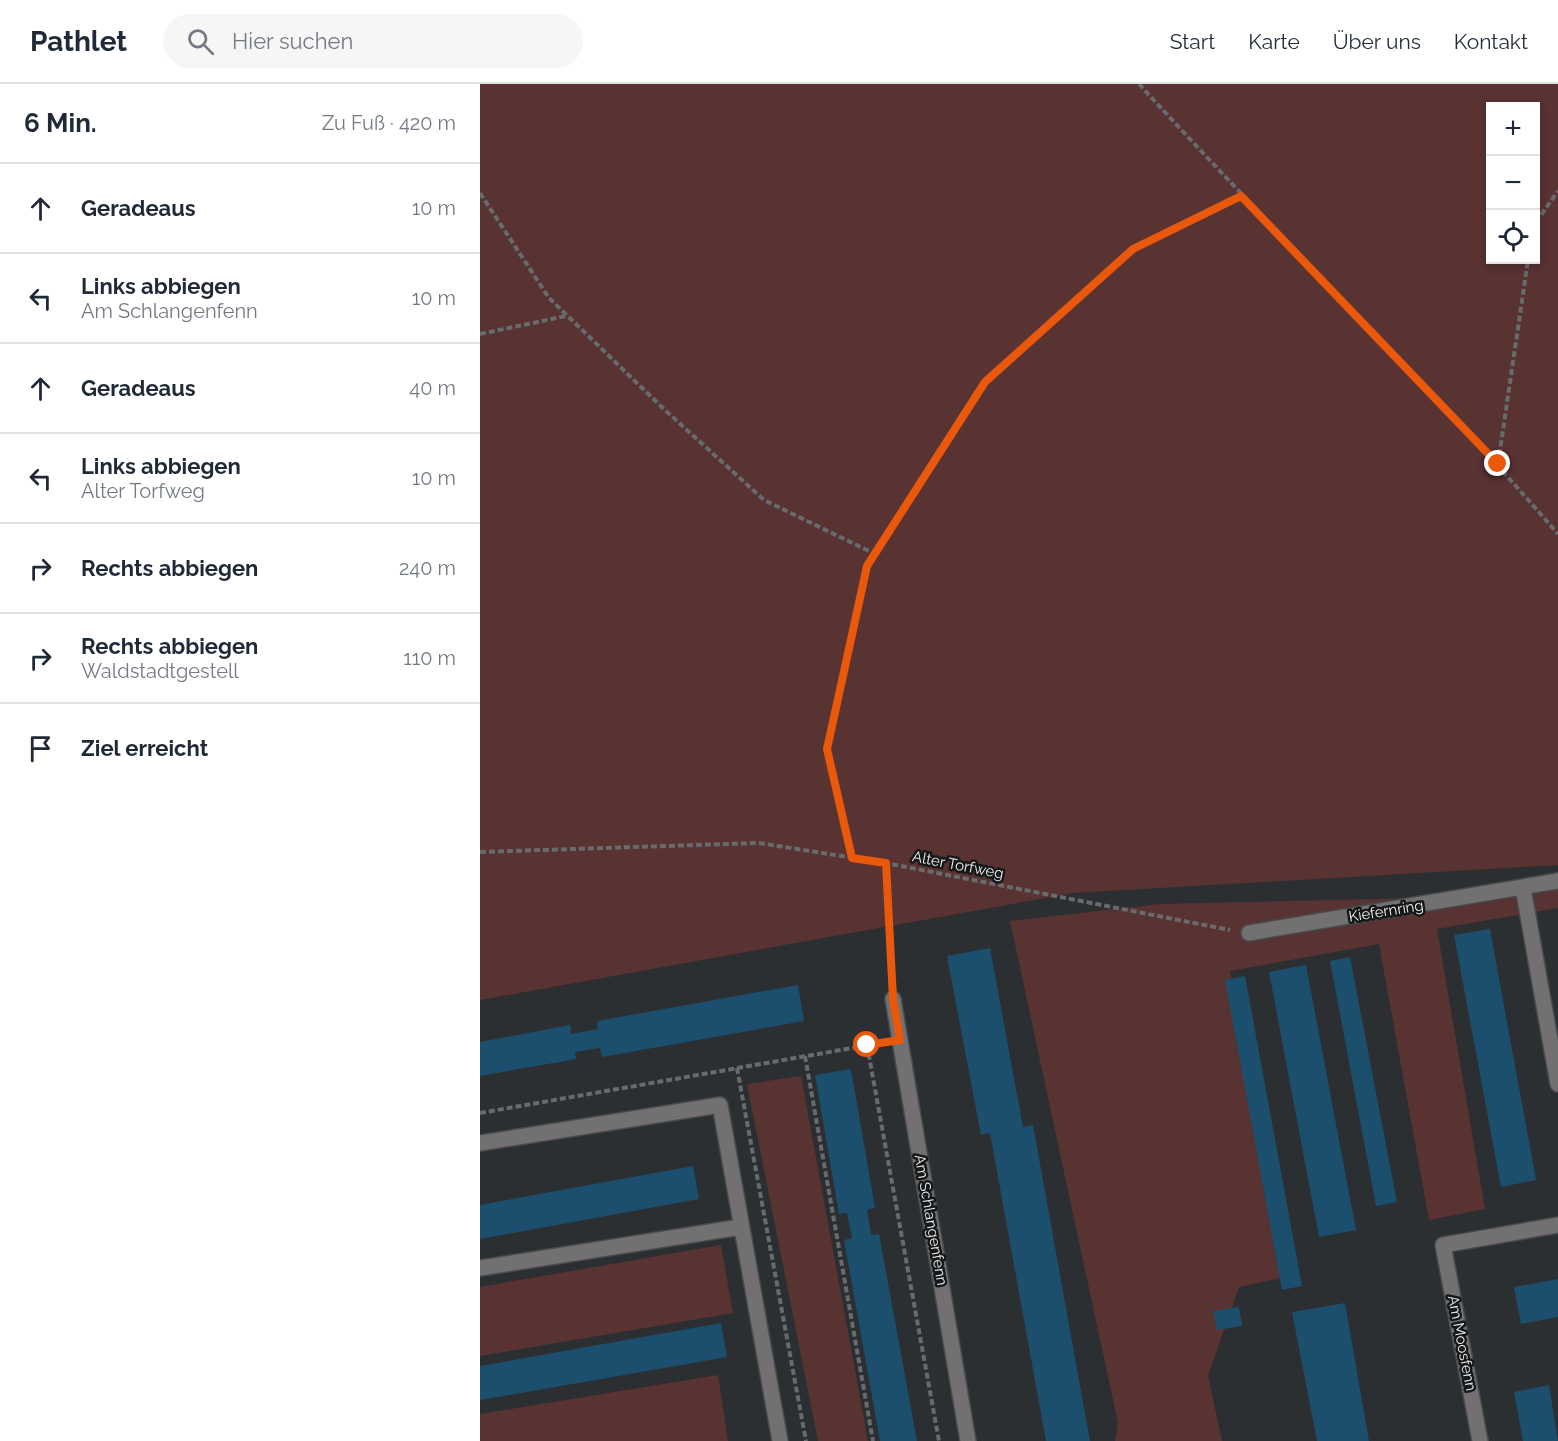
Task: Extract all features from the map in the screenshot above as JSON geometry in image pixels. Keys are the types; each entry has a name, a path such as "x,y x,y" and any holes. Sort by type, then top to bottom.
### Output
{"street":[{"name":"Kiefernring","path":"1249,933 1558,881"},
{"path":"1522,888 1558,1084"},
{"name":"Am Schlangenfenn","path":"893,999 969,1441"},
{"path":"480,1143 720,1105 780,1441"},
{"name":"Am Moosfenn","path":"1480,1441 1443,1245 1558,1225"},
{"path":"480,1268 741,1227"}],"path":[{"path":"1138,84 1241,196 1498,464 1558,534"},
{"path":"1540,216 1558,191"},
{"path":"480,193 549,298 764,500 875,554"},
{"path":"852,858 827,749 867,566 985,382 1133,249 1241,196"},
{"path":"1498,464 1527,264"},
{"path":"480,334 567,316"},
{"name":"Alter Torfweg","path":"480,852 759,843 886,863 1249,933"},
{"path":"886,863 893,999"},
{"path":"480,1113 900,1040"},
{"path":"867,1045 939,1441"},
{"path":"804,1056 873,1441"},
{"path":"737,1068 806,1441"}],"shaded area":[{"path":"480,84 1558,84 1558,865 1073,893 480,1000"},
{"path":"1558,874 1558,908 1437,929 1485,1209 1429,1220 1379,944 1230,971 1294,1275 1239,1287 1208,1376 1222,1441 1115,1441 1118,1423 1010,921 1160,904 1421,898"},
{"path":"801,1076 868,1441 818,1441 747,1084"},
{"path":"721,1245 733,1313 480,1356 480,1287"},
{"path":"718,1375 728,1441 480,1441 480,1414"}],"building":[{"path":"1490,929 1536,1180 1501,1187 1454,935"},
{"path":"990,948 1023,1127 1033,1125 1090,1441 1046,1441 990,1133 981,1135 947,956"},
{"path":"1350,957 1397,1202 1376,1206 1330,961"},
{"path":"1306,965 1356,1230 1319,1237 1269,972"},
{"path":"1245,976 1302,1286 1282,1290 1225,980"},
{"path":"798,985 804,1021 602,1057 600,1048 575,1052 576,1059 480,1076 480,1042 570,1025 571,1034 598,1029 597,1021"},
{"path":"851,1069 875,1208 867,1210 871,1235 879,1234 917,1441 880,1441 844,1240 852,1238 847,1213 839,1214 815,1075"},
{"path":"693,1166 699,1199 480,1239 480,1205"},
{"path":"1558,1279 1558,1317 1521,1324 1514,1287"},
{"path":"1345,1303 1369,1441 1317,1441 1292,1312"},
{"path":"1239,1307 1242,1326 1217,1330 1213,1311"},
{"path":"721,1323 727,1357 480,1400 480,1366"},
{"path":"1549,1385 1558,1441 1523,1441 1514,1392"}],"route":[{"path":"867,1045 900,1040 893,999 886,863 852,858 827,749 867,566 985,382 1133,249 1241,196 1498,464"}]}
